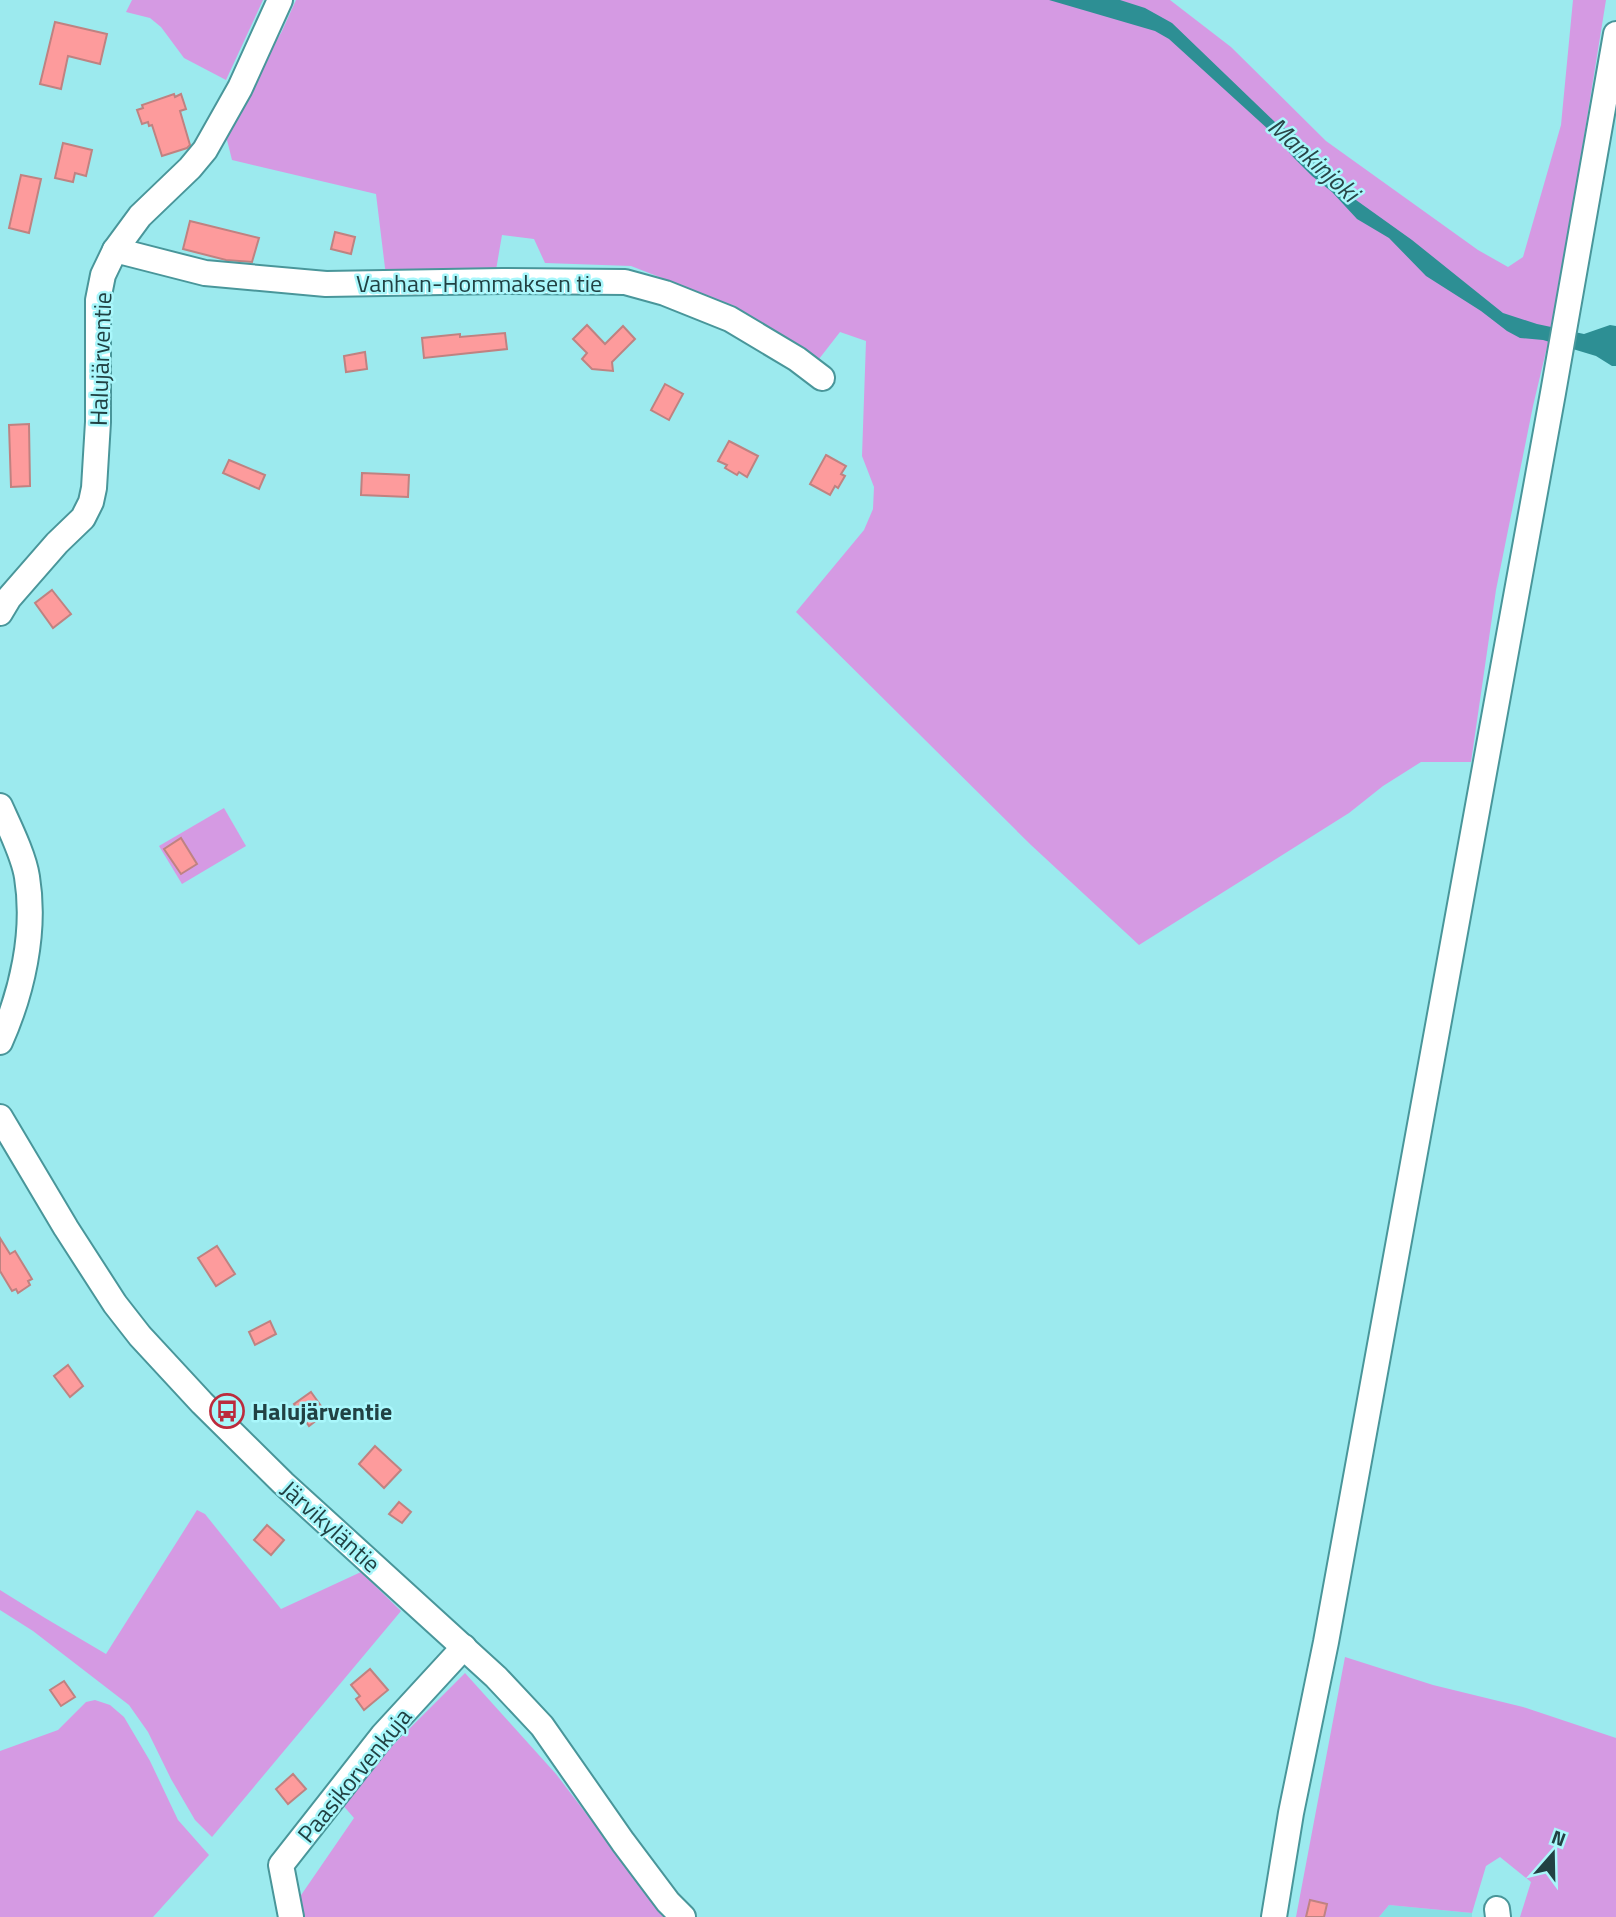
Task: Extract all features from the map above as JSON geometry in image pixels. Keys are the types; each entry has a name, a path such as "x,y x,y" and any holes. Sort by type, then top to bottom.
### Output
{"street":[{"name":"Halujärventie","path":"0,613 17,589 83,517 91,502 98,422 98,300 103,275 115,250 140,216 205,150 240,88 280,0"},
{"path":"1274,1917 1561,349 1616,34"},
{"name":"Vanhan-Hommaksen tie","path":"115,250 205,273 326,284 625,282 665,293 730,319 797,359 822,378"},
{"path":"0,806 27,876 30,917 24,968 10,1021 0,1042"},
{"name":"Järvikyläntie","path":"0,1117 66,1228 115,1304 140,1336 202,1403 284,1483 496,1676 542,1726 623,1842 668,1902 683,1917"},
{"name":"Paasikorvenkuja","path":"291,1917 281,1865 383,1735 464,1647"}],"shaded area":[{"path":"132,0 263,0 226,80 184,58 161,27 150,18 126,12"},
{"path":"296,0 1170,0 1231,47 1326,141 1478,250 1508,267 1523,257 1561,125 1573,0 1606,0 1557,305 1533,406 1496,590 1471,762 1421,762 1383,786 1349,813 1139,945 1031,845 796,612 864,530 873,509 874,487 862,456 866,341 840,332 819,359 734,306 631,266 545,263 534,239 502,235 496,270 386,276 376,194 232,160 226,136 259,67 281,33"},
{"path":"224,808 246,846 182,884 159,846"},
{"path":"197,1510 205,1514 281,1609 361,1572 401,1611 212,1837 195,1820 148,1732 129,1705 33,1631 0,1610 0,1590 106,1654"},
{"path":"1345,1657 1433,1685 1523,1707 1616,1738 1616,1917 1520,1917 1531,1882 1500,1857 1486,1866 1472,1913 1389,1905 1379,1917 1296,1917"},
{"path":"465,1673 556,1774 665,1917 286,1917 354,1818 341,1803 373,1765"},
{"path":"95,1700 110,1705 124,1717 150,1761 178,1820 209,1855 153,1917 0,1917 0,1751 58,1730 86,1702"},
{"path":"1389,1905 1472,1913 1472,1917 1379,1917"}],"water":[{"name":"Mankinjoki","path":"1049,0 1120,0 1145,8 1172,23 1276,123 1295,134 1349,195 1412,240 1503,313 1537,324 1584,334 1610,325 1616,326 1616,366 1596,356 1543,340 1520,338 1426,276 1389,238 1357,219 1269,130 1169,39 1155,31"}],"building":[{"path":"55,22 107,34 100,64 68,56 61,89 40,84"},
{"path":"174,94 175,97 181,94 186,109 180,111 190,145 162,156 152,125 149,126 148,122 142,124 137,110 143,108 142,105"},
{"path":"63,143 92,150 86,176 75,173 73,182 55,178"},
{"path":"21,175 41,179 29,233 9,228"},
{"path":"190,221 259,238 252,262 226,260 183,249"},
{"path":"335,232 355,237 351,254 331,249"},
{"path":"587,325 605,344 623,326 635,339 612,362 613,371 592,369 582,359 587,353 573,339"},
{"path":"505,333 507,349 424,358 422,338"},
{"path":"365,352 367,369 346,372 344,356"},
{"path":"665,384 683,394 669,420 651,410"},
{"path":"29,424 30,486 11,487 9,425"},
{"path":"729,441 758,456 747,477 739,472 737,475 725,468 727,465 718,461"},
{"path":"826,455 846,466 841,474 845,476 830,495 810,484"},
{"path":"229,460 265,475 259,489 223,473"},
{"path":"362,473 409,475 408,497 361,495"},
{"path":"52,590 71,614 53,628 35,603"},
{"path":"181,838 197,864 181,874 164,849"},
{"path":"0,1238 10,1254 15,1251 32,1279 28,1281 30,1285 18,1293 16,1289 12,1291 0,1271"},
{"path":"217,1246 235,1274 216,1286 198,1258"},
{"path":"270,1321 276,1334 255,1345 249,1332"},
{"path":"68,1365 83,1386 70,1397 54,1376"},
{"path":"311,1392 326,1413 309,1426 294,1404"},
{"path":"375,1446 401,1470 384,1488 359,1464"},
{"path":"399,1502 411,1512 402,1523 389,1514"},
{"path":"267,1525 284,1540 271,1555 254,1540"},
{"path":"370,1669 388,1690 364,1710 356,1699 360,1696 351,1685"},
{"path":"64,1681 75,1697 61,1706 50,1690"},
{"path":"293,1774 306,1789 288,1804 276,1789"},
{"path":"1310,1900 1327,1904 1324,1917 1306,1917"}],"place":[{"name":"Halujärventie","path":"227,1411"}]}
